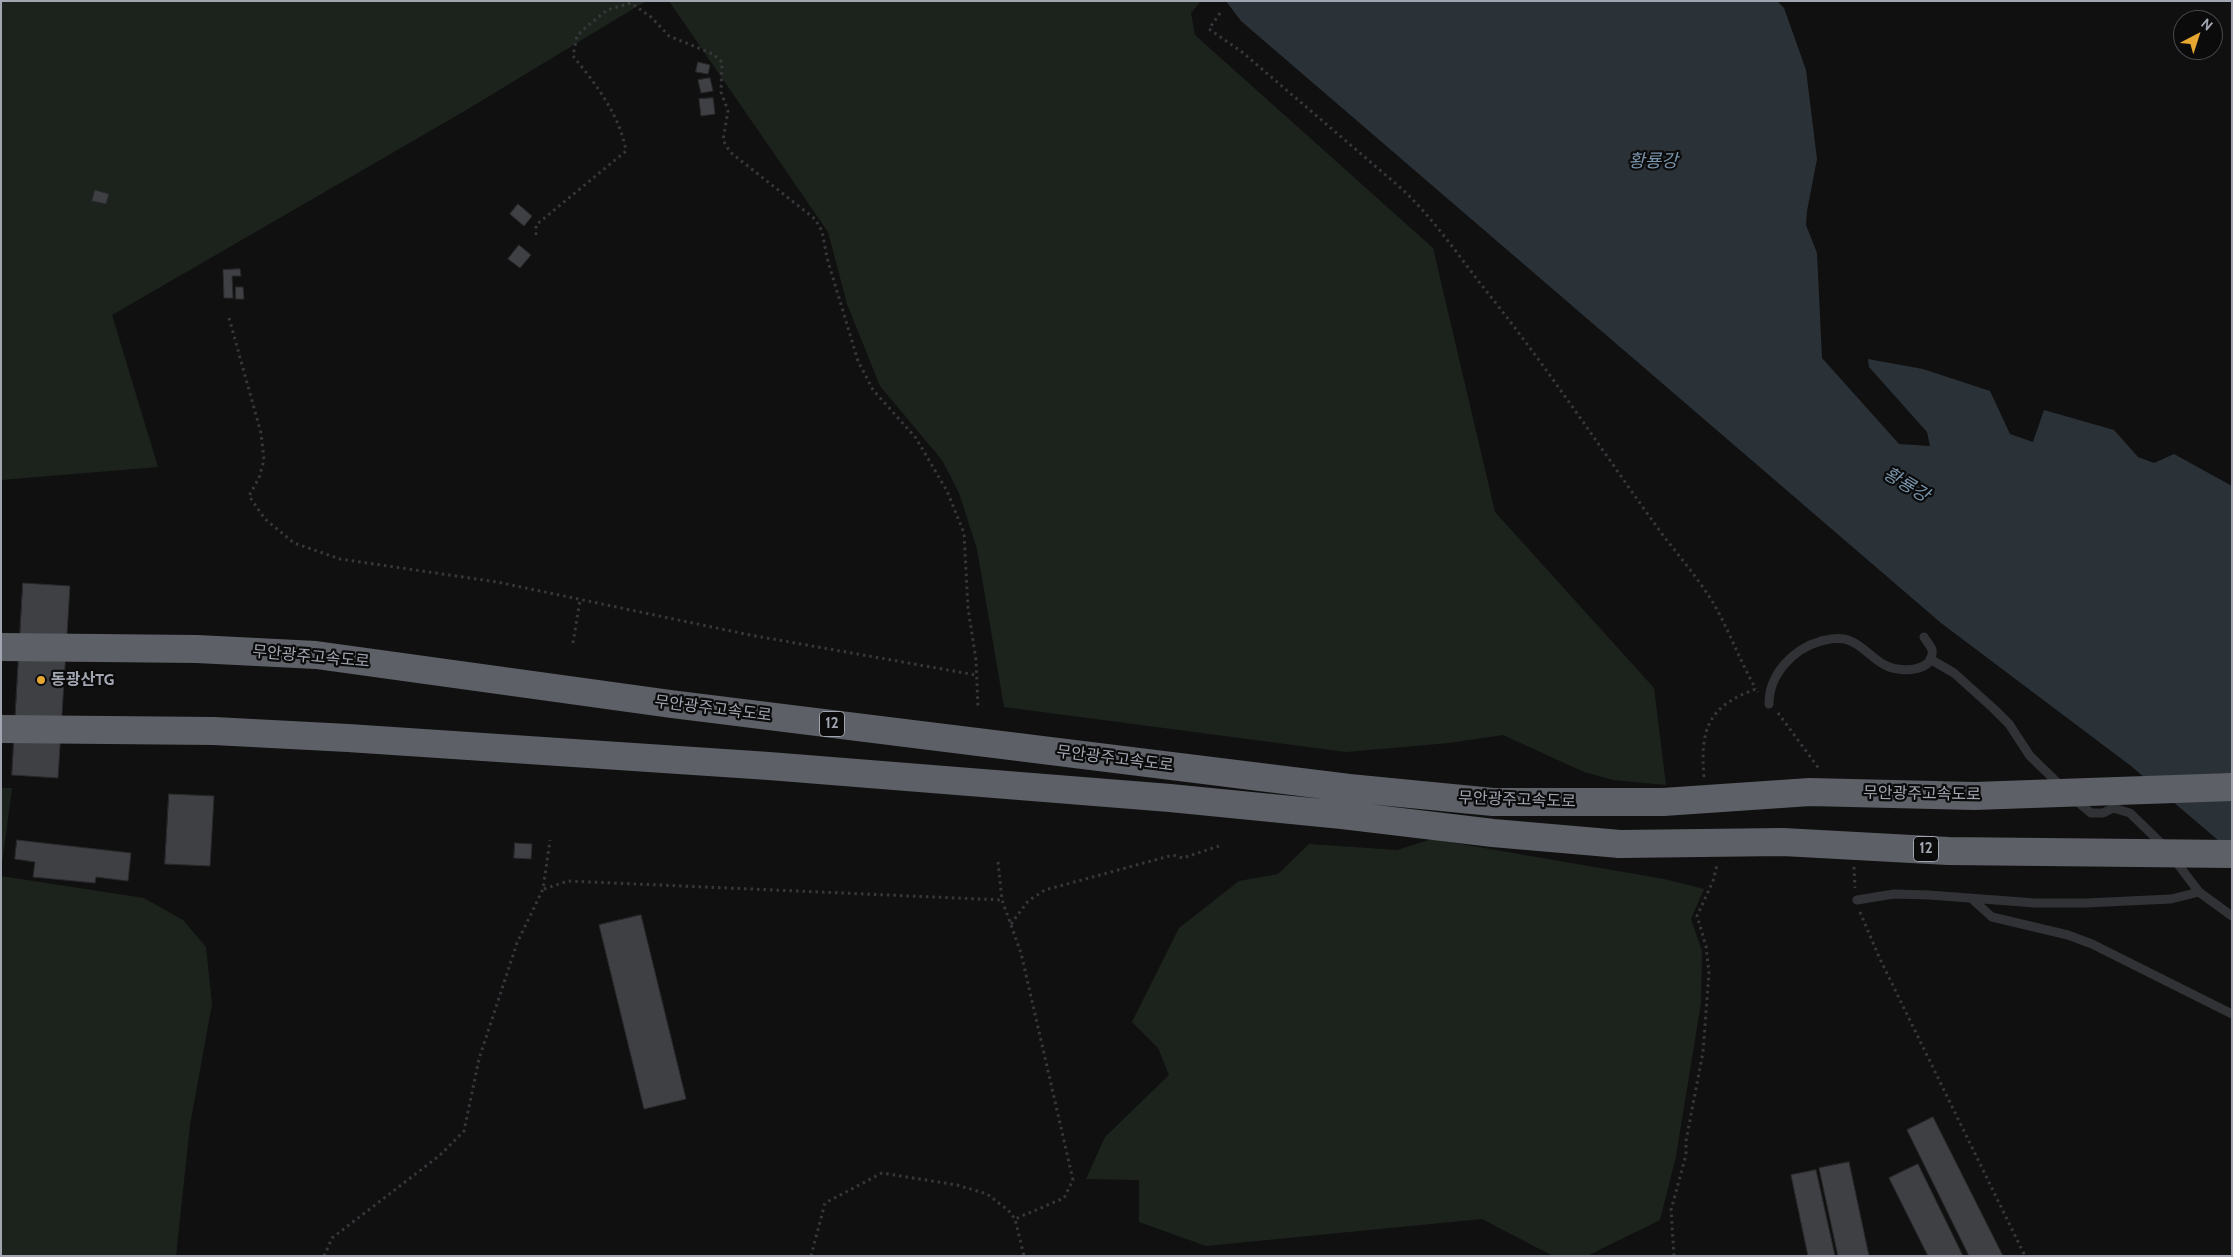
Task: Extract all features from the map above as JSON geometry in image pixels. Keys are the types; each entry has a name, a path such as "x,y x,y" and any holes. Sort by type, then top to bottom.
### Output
{"highway":[{"name":"무안광주고속도로","path":"1,647 196,649 316,655 671,704 1349,788 1494,802 1663,802 1810,792 1974,796 2232,787"},
{"name":"무안광주고속도로","path":"2,729 214,731 769,766 1170,798 1342,815 1493,833 1620,844 1783,842 1948,851 2232,854"}],"lane":[{"path":"1769,704 1769,691 1787,661 1808,645 1832,638 1846,639 1888,667 1907,671 1922,667 1930,659 1932,650 1924,637"},
{"path":"1930,659 1954,673 1994,709 2009,724 2030,756 2084,809 2091,813 2103,813 2113,808 2139,820 2164,846 2199,892 2232,916"},
{"path":"1857,900 1894,894 2034,903 2086,903 2171,899 2199,892"},
{"path":"1972,899 1992,917 2068,935 2092,944 2232,1014"}],"path":[{"path":"536,235 536,225 626,151 623,136 597,85 573,56 577,36 585,28 607,10 631,4 651,17 669,36 713,54 722,62 721,92 728,111 723,140 730,152 815,219 822,231 827,258 858,361 873,390 916,438 948,491 964,533 968,608 978,707"},
{"path":"1220,13 1209,29 1242,52 1402,189 1415,201 1461,257 1544,365 1662,534 1690,568 1726,627 1736,646 1742,666 1756,689 1782,717 1812,761 1826,776"},
{"path":"229,318 261,433 264,460 259,478 249,496 265,519 294,543 340,559 497,582 750,635 976,676"},
{"path":"573,643 580,600"},
{"path":"1706,786 1703,747 1710,720 1728,701 1756,689"},
{"path":"324,1256 332,1238 439,1156 464,1132 479,1059 517,943 543,889 550,840"},
{"path":"1010,924 1028,900 1046,890 1173,855 1183,858 1219,846"},
{"path":"1674,1256 1670,1210 1686,1155 1686,1141 1703,1052 1710,973 1706,946 1697,916 1713,881 1718,860"},
{"path":"998,862 1002,900 1021,953 1073,1180 1064,1198 1015,1219"},
{"path":"1853,865 1861,916 2025,1256"},
{"path":"543,889 568,882 1002,900"},
{"path":"812,1256 824,1203 882,1173 928,1179 987,1194 1008,1210 1015,1219 1024,1256"}],"shaded area":[{"path":"1,1 646,1 463,112 112,315 158,467 1,480"},
{"path":"669,1 1201,1 1191,13 1195,35 1433,248 1495,512 1654,688 1666,785 1613,780 1584,772 1503,735 1449,743 1346,752 1004,707 977,549 959,493 942,460 880,386 847,304 828,232"},
{"path":"1,788 12,788 1,871"},
{"path":"1432,839 1664,879 1704,889 1691,919 1702,951 1701,1003 1676,1156 1660,1220 1587,1256 1553,1256 1482,1219 1206,1246 1139,1222 1139,1180 1086,1179 1105,1137 1169,1075 1158,1048 1132,1022 1179,928 1239,881 1278,874 1309,844 1397,850"},
{"path":"1,876 144,898 183,920 206,947 212,1004 190,1125 176,1256 1,1256"}],"water":[{"name":"황룡강","path":"1226,1 1777,1 1784,8 1806,70 1817,159 1806,225 1817,253 1822,358 1899,444 1930,446 1927,432 1869,367 1868,359 1923,369 1990,391 2010,434 2033,442 2044,410 2114,430 2138,457 2154,463 2174,454 2232,486 2232,852 2131,766 1941,623 1241,21"}],"building":[{"path":"698,62 710,65 708,74 696,72"},
{"path":"710,78 713,91 701,93 698,80"},
{"path":"713,98 715,114 701,116 699,99"},
{"path":"95,190 109,194 106,204 92,201"},
{"path":"518,204 532,216 524,226 510,214"},
{"path":"519,245 531,255 520,268 508,259"},
{"path":"240,269 241,276 232,276 233,298 224,298 223,270"},
{"path":"236,287 243,287 244,299 236,299"},
{"name":"동광산TG","path":"23,583 70,586 58,778 12,775"},
{"path":"169,794 214,796 210,866 165,864"},
{"path":"17,840 131,853 128,881 96,877 95,883 33,877 35,862 15,859"},
{"path":"515,843 532,844 531,859 514,858"},
{"path":"641,915 686,1099 644,1109 599,925"},
{"path":"1933,1117 2003,1256 1969,1256 1907,1130"},
{"path":"1849,1162 1869,1256 1838,1256 1819,1168"},
{"path":"1918,1164 1963,1256 1928,1256 1889,1178"},
{"path":"1816,1170 1835,1256 1808,1256 1791,1175"}],"place":[{"name":"동광산TG","path":"41,680"}]}
